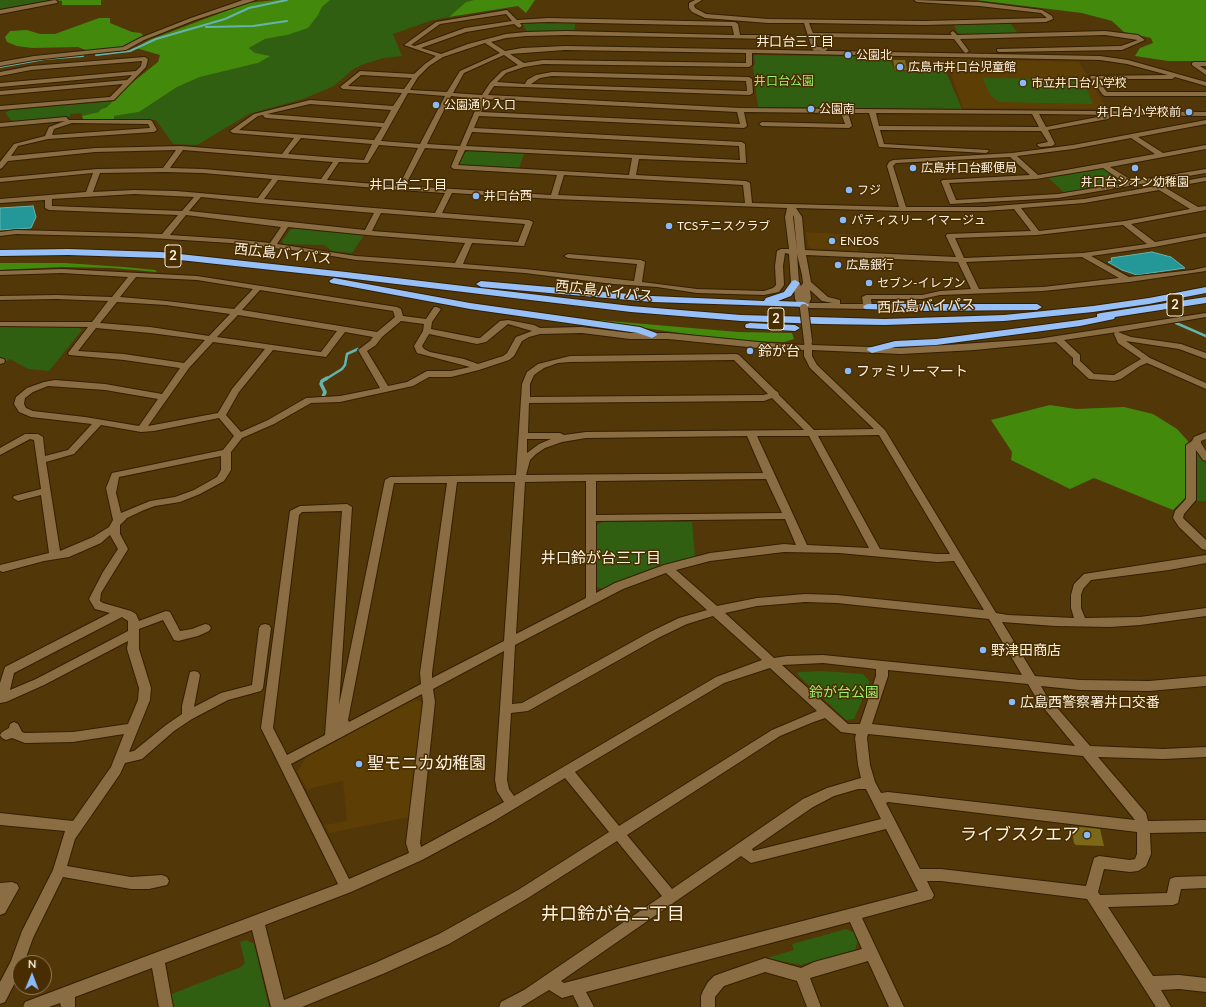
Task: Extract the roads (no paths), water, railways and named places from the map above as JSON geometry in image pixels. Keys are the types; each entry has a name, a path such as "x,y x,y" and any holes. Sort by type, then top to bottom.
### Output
{"highway":[{"name":"西広島バイパス","path":"0,253 68,252 154,255 346,275 631,308 740,318 820,321 885,322 1004,318 1093,309 1149,301 1206,289"},
{"name":"西広島バイパス","path":"0,259 64,258 156,262 672,320 809,329 960,328 1028,324 1145,310 1206,300"},
{"path":"346,275 511,286 652,299 804,306"},
{"path":"334,281 470,306 640,330 652,335"},
{"path":"730,302 778,298 788,294 795,284"},
{"path":"868,307 1017,308 1075,305 1206,289"},
{"path":"872,350 895,344 936,342 1080,323 1145,310"}],"street":[{"path":"1,61 124,49 147,37 193,19 241,2 253,0"},
{"path":"699,0 691,4 692,8 694,11 705,16 770,29"},
{"path":"6,159 95,150 181,148 366,162 395,108 416,76 427,65 441,56 486,41 526,34 737,36 806,22 947,23 1050,19 1050,17 1042,12 957,2 917,0"},
{"path":"0,12 22,6 55,2"},
{"path":"441,56 408,46 438,23 507,12 526,34"},
{"path":"415,48 465,30 515,22 548,20 735,24 737,36"},
{"path":"613,75 618,34 617,21"},
{"path":"806,22 815,49 966,51 1042,42 1118,34 1138,37 1142,40 1122,48 1042,42 956,37 811,35"},
{"path":"947,23 966,51"},
{"path":"770,29 776,52"},
{"path":"486,41 523,65"},
{"path":"401,188 448,95 462,72 474,65 504,53 542,48 616,48 1100,58 1128,62 1206,84"},
{"path":"749,51 749,65 549,62 523,65 504,72 492,84 484,97 454,167 746,182 749,205"},
{"path":"87,63 90,53"},
{"path":"0,74 31,68 145,59 144,66 112,99 0,108"},
{"path":"1206,64 1194,64 1206,72"},
{"path":"416,76 360,73 343,87 484,97 598,111 641,130 742,144 744,162 636,157 572,145 469,130"},
{"path":"0,85 136,74"},
{"path":"492,84 750,93 750,79 552,74 538,76 529,81 527,85"},
{"path":"1178,75 1169,77 1093,77 1105,94 1206,94"},
{"path":"685,91 687,77"},
{"path":"0,93 127,82"},
{"path":"598,111 605,89"},
{"path":"395,108 310,102 256,115 232,131 461,149 572,145 641,130 744,126 740,110"},
{"path":"477,114 740,110 1206,114"},
{"path":"0,111 10,125"},
{"path":"762,124 849,126 844,111"},
{"path":"872,112 881,146 976,151 1014,149 1052,144 1034,112"},
{"path":"877,128 1044,129 1112,116 1111,113"},
{"path":"256,115 386,125"},
{"path":"0,125 78,118 78,121"},
{"path":"0,167 16,145 48,137 154,130 150,122 71,121 51,128 48,137"},
{"path":"902,209 890,166 892,162 901,160 955,159 1012,155 1073,147 1206,122"},
{"path":"284,155 299,136"},
{"path":"1132,136 1161,155"},
{"path":"1206,147 1036,177 945,181 953,202 1058,196 1206,171"},
{"path":"165,170 181,148"},
{"path":"1012,155 1036,177"},
{"path":"632,177 636,157"},
{"path":"323,181 337,160"},
{"path":"1104,166 1132,184"},
{"path":"0,180 97,171 165,170 401,188 554,197 749,205 902,209 984,209 1017,208 1084,201 1206,179"},
{"path":"88,194 97,171"},
{"path":"554,197 560,173"},
{"path":"259,201 276,178"},
{"path":"1161,188 1197,210"},
{"path":"438,215 449,191"},
{"path":"0,201 48,197 88,194 134,192 199,195 379,211 529,222 521,244 367,233 184,213 48,208 48,197"},
{"path":"164,237 199,195"},
{"path":"791,206 789,217 797,251 807,283 816,293 825,299 856,306"},
{"path":"1017,208 1037,233"},
{"path":"976,291 950,236 1037,233 1126,223 1206,208"},
{"path":"367,233 379,211"},
{"path":"1126,223 1154,245"},
{"path":"272,246 286,225"},
{"path":"0,234 16,232 231,241 356,258 525,271 697,291 764,293 776,290 780,285 779,266 781,251 962,260 1083,255 1154,245 1206,235"},
{"path":"458,266 469,240"},
{"path":"797,251 795,284 798,287 799,299 804,306"},
{"path":"1083,255 1129,280"},
{"path":"568,256 641,262 638,284"},
{"path":"804,306 868,307 866,298 922,297 940,293 1043,289 1129,280 1206,269"},
{"path":"0,273 62,271 197,278 397,309 399,318"},
{"path":"134,274 72,353 124,357 186,366"},
{"path":"807,283 805,286 807,299 804,306 809,360 813,366 882,432 1042,698 1085,752 1141,817 1144,854 1141,862 1130,866 1099,862 1094,897 1164,1007"},
{"path":"141,429 186,366 258,288"},
{"path":"0,298 56,297 166,303 236,312 379,335"},
{"path":"437,309 428,322 427,331 418,346 420,351 462,361 474,365 476,368"},
{"path":"3,568 55,555 65,554 97,540 116,524 140,508 154,503 176,500 209,486 221,479 225,473 226,452 239,436 271,422 309,400 340,399 413,383 427,374 448,374 476,368 510,356 519,339 539,331 582,330 630,336 652,335 743,344 808,344 872,350 914,350 975,347 1116,333 1206,315"},
{"path":"385,389 362,350 373,344 379,335 399,318 428,322"},
{"path":"427,331 477,341 483,340 503,323 508,322 531,327 539,331"},
{"path":"0,324 93,325 150,330 323,355 342,330"},
{"path":"1116,333 1129,339 1181,347 1206,356"},
{"path":"1116,333 1121,341 1147,360 1206,386"},
{"path":"1058,339 1077,357 1076,362 1092,377 1118,377 1137,364 1147,360"},
{"path":"222,415 235,391 271,347"},
{"path":"512,803 503,791 501,780 525,400 527,379 535,370 548,363 570,359 736,357 812,432 876,552"},
{"path":"165,397 105,388 55,383 46,384 30,390 21,397 19,407 31,414 99,422 141,429 154,428 222,415"},
{"path":"525,400 764,398 775,394"},
{"path":"222,415 239,436"},
{"path":"41,460 71,452 99,422"},
{"path":"523,436 882,432"},
{"path":"751,433 769,476 803,548"},
{"path":"1206,434 1197,439 1196,443 1191,445 1191,500 1179,513 1178,518 1182,525 1206,546"},
{"path":"521,475 526,459 542,446 560,439 586,435"},
{"path":"0,452 28,436 38,437 55,555"},
{"path":"1196,443 1206,458"},
{"path":"0,997 17,964 26,936 59,871 69,837 116,770 144,700 144,688 134,649 132,617 100,606 94,599 105,577 123,550 116,524 111,493 115,475 226,452"},
{"path":"348,728 342,720 390,480 452,480 521,475 591,478 769,476"},
{"path":"591,478 591,600"},
{"path":"417,856 412,843 429,702 426,673 452,480"},
{"path":"18,498 46,491"},
{"path":"331,736 347,507 300,509 294,513 267,728 341,875 346,888"},
{"path":"592,518 788,516"},
{"path":"284,762 591,600 620,586 668,568 738,553 803,548 876,552 937,558 957,557"},
{"path":"1081,623 1076,608 1076,594 1078,587 1088,577 1169,566 1206,559"},
{"path":"668,568 845,729 878,730 1085,752 1163,754 1206,752"},
{"path":"505,710 524,708 659,632 683,621 715,611 757,602 781,599 821,598 977,613 1008,619 1081,623 1140,621 1206,612"},
{"path":"121,612 9,670 2,699 40,682 134,630 166,615 178,637 205,628"},
{"path":"120,759 138,755 170,728 188,716 225,696 257,688 265,628"},
{"path":"30,1007 68,1000 157,959 346,888 417,856 450,839 512,803 720,680 742,671 773,662 823,659 1080,685 1156,685 1206,681"},
{"path":"549,982 562,991 927,894 869,783 862,752 861,738 863,729 880,683 882,665"},
{"path":"188,716 188,706 194,675"},
{"path":"284,1007 380,968 462,929 523,894 776,733 801,721 826,713"},
{"path":"12,731 25,738 44,738 132,729"},
{"path":"566,771 671,897"},
{"path":"506,1007 549,982 741,848 818,797 845,788 869,783"},
{"path":"877,799 888,797 1143,827 1206,826"},
{"path":"0,819 19,820 75,828"},
{"path":"741,848 751,857 889,823"},
{"path":"59,871 131,883 162,881"},
{"path":"916,875 941,875 1094,897 1173,899 1175,883 1206,882"},
{"path":"0,889 12,888 0,909"},
{"path":"853,914 897,1007"},
{"path":"257,922 278,1007"},
{"path":"708,1007 708,996 713,987 720,981 765,965 802,975 814,969 872,954"},
{"path":"157,959 166,1007"},
{"path":"802,975 814,1007"},
{"path":"1149,983 1178,982 1206,985"},
{"path":"576,987 587,1007"}],"water":[{"path":"33,206 36,217 31,228 0,230 0,208"},
{"path":"1152,252 1171,257 1185,268 1137,275 1122,270 1108,262 1112,261 1111,258"}],"waterway":[{"path":"96,55 130,51 156,39 225,19 249,8 287,0"},
{"path":"206,27 253,26 287,21"},
{"path":"0,67 45,59 83,56"},
{"path":"1176,323 1206,336"},
{"path":"326,379 342,369 345,365 347,354 358,349"},
{"path":"323,397 325,392 321,384 322,381 327,378"}],"place":[{"name":"公園北","path":"848,55"},
{"name":"広島市井口台児童館","path":"900,67"},
{"name":"市立井口台小学校","path":"1023,83"},
{"name":"公園通り入口","path":"436,105"},
{"name":"公園南","path":"811,109"},
{"name":"井口台小学校前","path":"1189,112"},
{"name":"広島井口台郵便局","path":"913,168"},
{"name":"井口台シオン幼稚園","path":"1135,168"},
{"name":"フジ","path":"849,190"},
{"name":"井口台西","path":"476,196"},
{"name":"パティスリー イマージュ","path":"843,220"},
{"name":"TCSテニスクラブ","path":"669,226"},
{"name":"ENEOS","path":"832,241"},
{"name":"広島銀行","path":"838,265"},
{"name":"セブン-イレブン","path":"869,283"},
{"name":"鈴が台","path":"750,351"},
{"name":"ファミリーマート","path":"848,371"},
{"name":"野津田商店","path":"983,650"},
{"name":"広島西警察署井口交番","path":"1012,702"},
{"name":"聖モニカ幼稚園","path":"359,764"},
{"name":"ライブスクエア","path":"1087,835"}],"district":[{"name":"井口台三丁目","path":"795,42"},
{"name":"井口台二丁目","path":"408,185"},
{"name":"井口鈴が台三丁目","path":"601,558"},
{"name":"井口鈴が台二丁目","path":"613,914"}],"park label":[{"name":"井口台公園","path":"784,81"},
{"name":"鈴が台公園","path":"844,692"}]}
